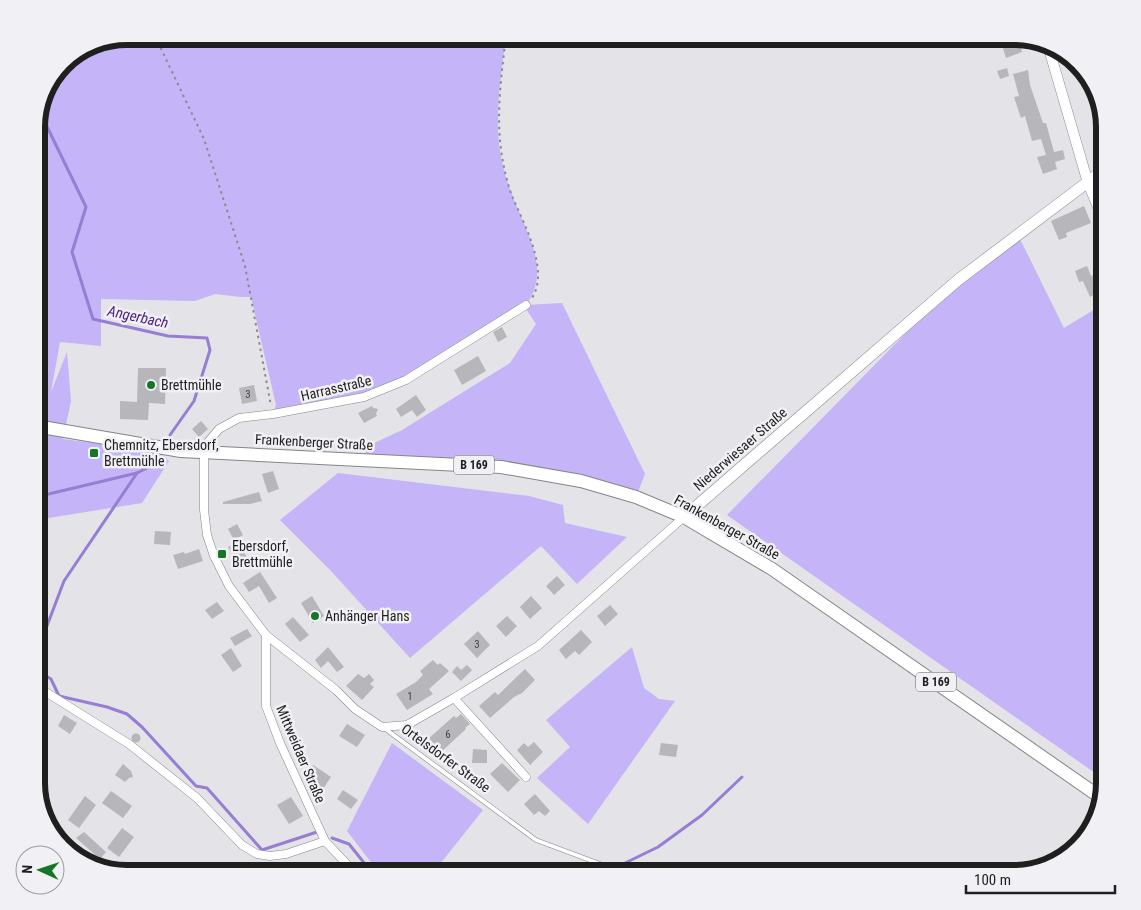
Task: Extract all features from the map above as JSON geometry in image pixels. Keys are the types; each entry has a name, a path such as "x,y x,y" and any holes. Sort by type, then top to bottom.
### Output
{"main road":[{"name":"Niederwiesaer Straße","path":"684,517 958,280 1096,176"},
{"name":"Frankenberger Straße","path":"45,428 155,447 204,452 502,467 581,481 636,497 684,517 772,569 1095,793"}],"street":[{"path":"1050,54 1088,183 1096,202"},
{"name":"Harrasstraße","path":"204,452 208,442 219,429 239,418 273,414 364,397 406,380 526,305"},
{"path":"204,452 204,510 207,535 214,556 229,586 266,635"},
{"name":"Niederwiesaer Straße","path":"382,727 407,725 538,646 684,517"},
{"name":"Ortelsdorfer Straße","path":"266,635 336,690 355,710 382,727"},
{"name":"Mittweidaer Straße","path":"266,635 266,706 280,743 325,841 348,865"},
{"path":"45,692 128,744 197,798 242,845 256,854 270,856 286,854 325,841"},
{"path":"454,698 526,777"}],"lane":[{"name":"Ortelsdorfer Straße","path":"382,727 536,840 603,865"}],"path":[{"path":"159,45 204,139 245,266 273,414"},
{"path":"505,45 498,131 511,193 530,238 537,261 537,279 534,295 526,305"}],"shaded area":[{"path":"127,45 505,45 498,119 502,163 529,235 537,264 534,292 526,305 562,303 645,474 636,497 581,481 365,459 366,447 402,430 510,363 536,324 526,309 406,380 364,397 273,414 276,405 251,297 215,294 195,301 101,299 101,346 60,342 51,392 67,352 71,401 63,439 160,452 169,461 142,503 45,519 45,122 53,91 62,77 73,65 86,56 101,49"},
{"path":"1096,176 1096,202 1088,183"},
{"path":"1018,235 1064,328 1096,308 1096,774 727,515 958,280"},
{"path":"338,473 529,496 563,505 565,523 627,537 577,584 541,546 410,658 331,571 280,520"},
{"path":"632,647 644,688 659,699 675,701 588,824 537,778 570,747 546,720"},
{"path":"392,743 483,810 439,865 373,865 347,831"}],"building":[{"path":"1002,45 1020,46 1022,52 1006,58"},
{"path":"1007,68 1009,76 1000,79 997,71"},
{"path":"1028,70 1030,85 1043,123 1046,123 1054,152 1063,150 1065,159 1055,162 1057,169 1043,174 1037,157 1046,155 1041,139 1032,141 1025,116 1021,118 1014,97 1019,96 1013,74"},
{"path":"1084,206 1091,223 1066,233 1067,237 1059,240 1051,221"},
{"path":"1087,266 1091,276 1096,274 1096,294 1090,297 1083,281 1079,282 1075,271"},
{"path":"502,327 507,337 498,342 493,332"},
{"path":"478,356 486,371 462,385 454,370"},
{"name":"Brettmühle","path":"138,368 166,368 165,404 149,403 148,420 120,419 120,401 137,402"},
{"path":"254,385 257,401 242,404 239,388"},
{"path":"416,395 426,410 417,417 412,410 401,417 396,409"},
{"path":"372,406 378,409 377,416 364,423 358,413"},
{"path":"201,421 208,429 199,437 192,429"},
{"path":"273,471 279,489 268,493 262,474"},
{"path":"259,492 262,501 250,504 223,504 223,502"},
{"path":"237,524 243,535 234,540 228,529"},
{"path":"155,531 171,532 170,545 154,544"},
{"path":"238,542 249,561 239,566 228,547"},
{"path":"199,549 203,561 178,569 173,555 184,552 185,554"},
{"path":"260,572 277,598 269,603 259,586 249,592 243,583"},
{"path":"557,576 565,585 554,595 546,586"},
{"path":"312,596 324,616 313,623 301,603"},
{"path":"531,596 542,608 530,619 520,607"},
{"path":"217,602 224,611 212,619 205,610"},
{"path":"610,605 618,614 605,626 597,616"},
{"path":"507,616 517,626 506,637 496,626"},
{"path":"293,617 309,635 300,642 285,624"},
{"path":"247,629 252,636 235,646 230,638"},
{"path":"581,630 592,642 579,655 575,651 566,659 559,650"},
{"path":"478,631 490,645 477,658 464,644"},
{"path":"328,647 344,667 337,672 328,661 321,668 315,660"},
{"path":"231,648 242,666 233,672 221,655"},
{"path":"433,660 449,671 429,689 433,694 407,710 396,694 416,682 423,675 420,671"},
{"path":"467,665 472,670 461,681 452,672 457,666 461,670"},
{"path":"525,669 535,680 522,693 514,697 490,718 479,706 495,692 498,695"},
{"path":"358,674 364,678 369,674 374,680 370,684 374,687 362,700 346,686"},
{"path":"461,714 470,724 441,752 429,738 454,716 456,718"},
{"path":"64,715 77,723 70,734 58,726"},
{"path":"347,724 365,735 357,747 339,736"},
{"path":"136,734 140,738 136,742 132,738"},
{"path":"534,742 543,752 530,765 517,750 524,743 528,747"},
{"path":"661,743 678,745 676,757 659,755"},
{"path":"473,749 487,750 487,763 472,763"},
{"path":"502,763 520,780 508,792 490,774"},
{"path":"123,764 131,771 133,777 125,782 115,775"},
{"path":"313,765 331,777 323,789 305,777"},
{"path":"343,790 358,800 351,809 337,799"},
{"path":"111,791 132,806 123,818 102,803"},
{"path":"535,794 550,811 545,816 539,811 534,815 524,804"},
{"path":"85,796 96,805 79,828 68,820"},
{"path":"291,797 303,816 289,824 277,805"},
{"path":"122,828 134,837 119,857 107,848"},
{"path":"84,832 106,852 100,859 76,838"}],"waterway":[{"name":"Angerbach","path":"45,122 86,207 72,252 93,319 168,336 207,338 210,350 194,401 170,435"},
{"name":"Angerbach","path":"45,495 137,473 157,463"},
{"path":"45,631 64,581 137,473"},
{"path":"45,675 51,679 59,696 107,707 127,714 142,727 196,786 207,788 262,850 317,832"},
{"path":"621,865 658,847 702,815 742,777"},
{"path":"332,838 349,844 366,865"}],"place":[{"name":"Brettmühle","path":"151,385"},
{"name":"Chemnitz, Ebersdorf, Brettmühle","path":"94,453"},
{"name":"Ebersdorf, Brettmühle","path":"222,554"},
{"name":"Anhänger Hans","path":"315,616"}]}
